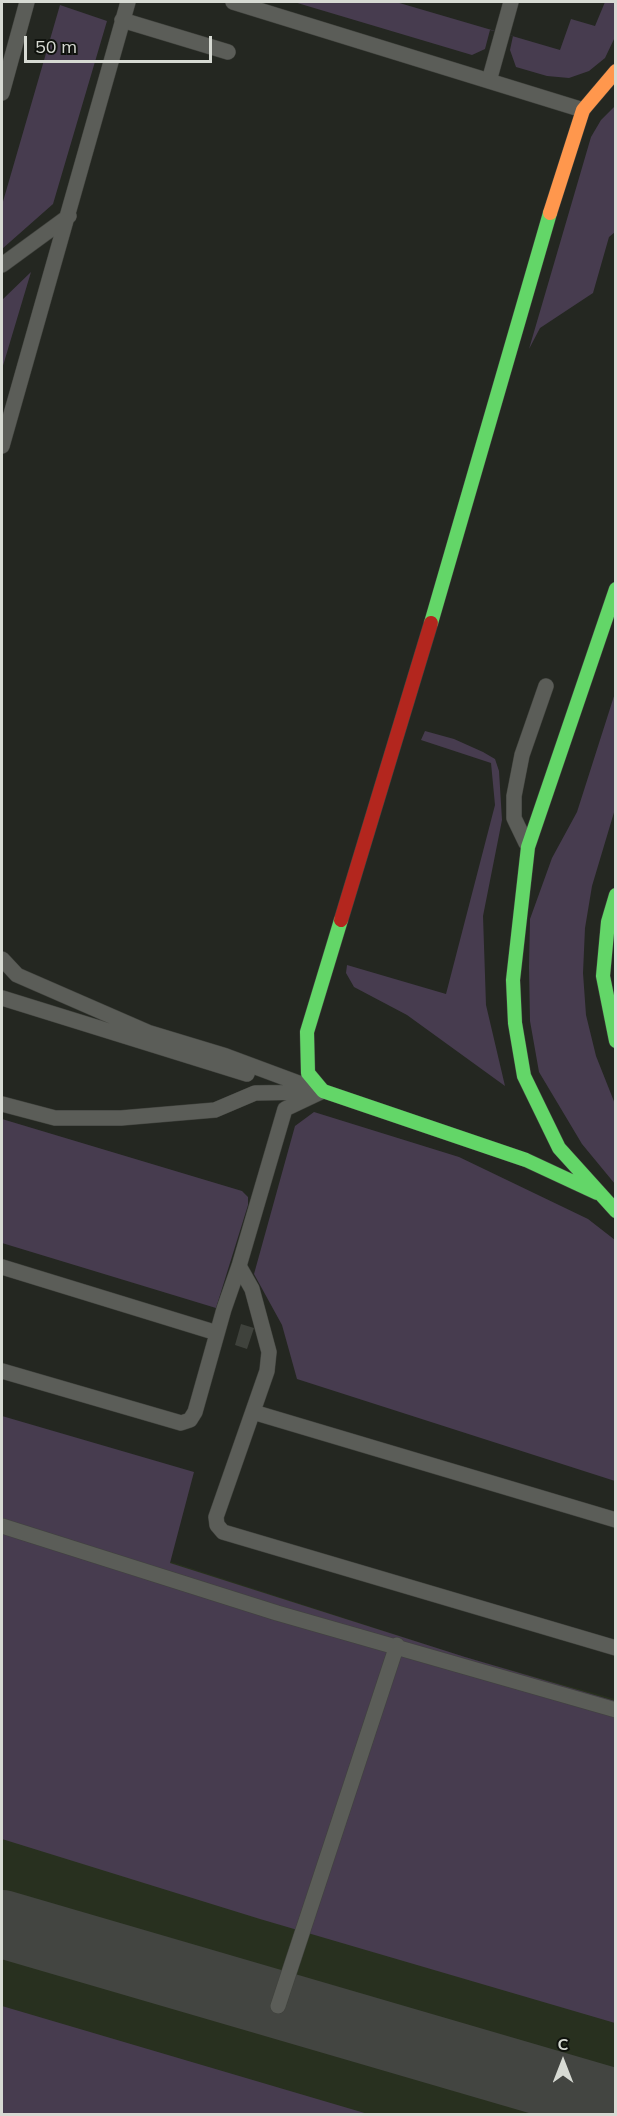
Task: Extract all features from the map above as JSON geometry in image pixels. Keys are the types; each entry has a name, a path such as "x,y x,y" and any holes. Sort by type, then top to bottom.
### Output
{"street":[{"path":"597,1192 526,1160 420,1122 323,1091 308,1074 307,1032 426,642 537,251 583,110 615,71"},
{"path":"615,588 528,847 513,980 515,1023 524,1076 560,1148 615,1211"},
{"path":"615,895 608,922 603,976 615,1041"}],"lane":[{"path":"2,93 27,2"},
{"path":"2,446 128,2"},
{"path":"233,2 583,110"},
{"path":"489,81 511,2"},
{"path":"122,20 228,52"},
{"path":"2,265 69,216"},
{"path":"528,847 514,818 514,796 522,755 546,686"},
{"path":"2,959 17,975 150,1033 226,1056 323,1091"},
{"path":"2,998 267,1080 323,1091"},
{"path":"2,1104 56,1118 121,1118 214,1110 255,1093 323,1091"},
{"path":"2,1371 181,1424 190,1420 195,1412 285,1108 323,1091"},
{"path":"239,1266 252,1289 264,1326 269,1352 267,1371 216,1517 217,1525 223,1532 615,1648"},
{"path":"2,1268 217,1333"},
{"path":"253,1412 615,1520"},
{"path":"2,1526 277,1613 397,1645 615,1710"},
{"path":"278,2006 397,1645"}],"shaded area":[{"path":"294,2 396,2 505,34 490,30 485,49 472,55"},
{"path":"605,2 615,2 615,37 605,58 589,71 569,78 547,76 516,67 510,50 513,36 560,50 571,19 595,26"},
{"path":"60,5 107,21 53,204 2,249 2,205"},
{"path":"615,106 615,232 609,237 593,293 540,328 529,349 591,137 601,120"},
{"path":"31,272 2,369 2,300"},
{"path":"615,693 615,809 592,886 585,928 583,973 586,1015 596,1056 615,1104 615,1184 582,1144 539,1072 530,1021 529,967 530,919 552,858 577,812"},
{"path":"425,731 454,739 483,752 495,759 499,771 502,820 483,916 486,1005 505,1086 407,1015 354,987 346,973 347,965 446,994 495,805 491,763 421,740"},
{"path":"314,1112 459,1157 588,1219 615,1240 615,1481 297,1379 282,1325 254,1274 295,1126"},
{"path":"2,1119 242,1191 248,1197 248,1205 216,1308 2,1243"},
{"path":"2,1416 194,1472 170,1563 465,1657 615,1701 615,2023 260,1919 2,1839"},
{"path":"2,1507 465,1657 615,1699 615,2114 2,2114"},
{"path":"2,2006 368,2114 2,2114"}],"building":[{"path":"241,1324 254,1328 247,1349 235,1345"}],"taxiway":[{"path":"2,1924 616,2103"}],"traffic: fast":[{"path":"431,623 550,213"},
{"path":"616,589 528,847 513,980 515,1023 524,1076 559,1148 616,1211"},
{"path":"616,895 608,922 603,976 616,1041"},
{"path":"341,920 307,1032 308,1073 323,1091 526,1160 597,1193"}],"traffic: slow":[{"path":"550,213 583,110 616,71"}],"traffic: jam":[{"path":"341,920 431,623"}]}
